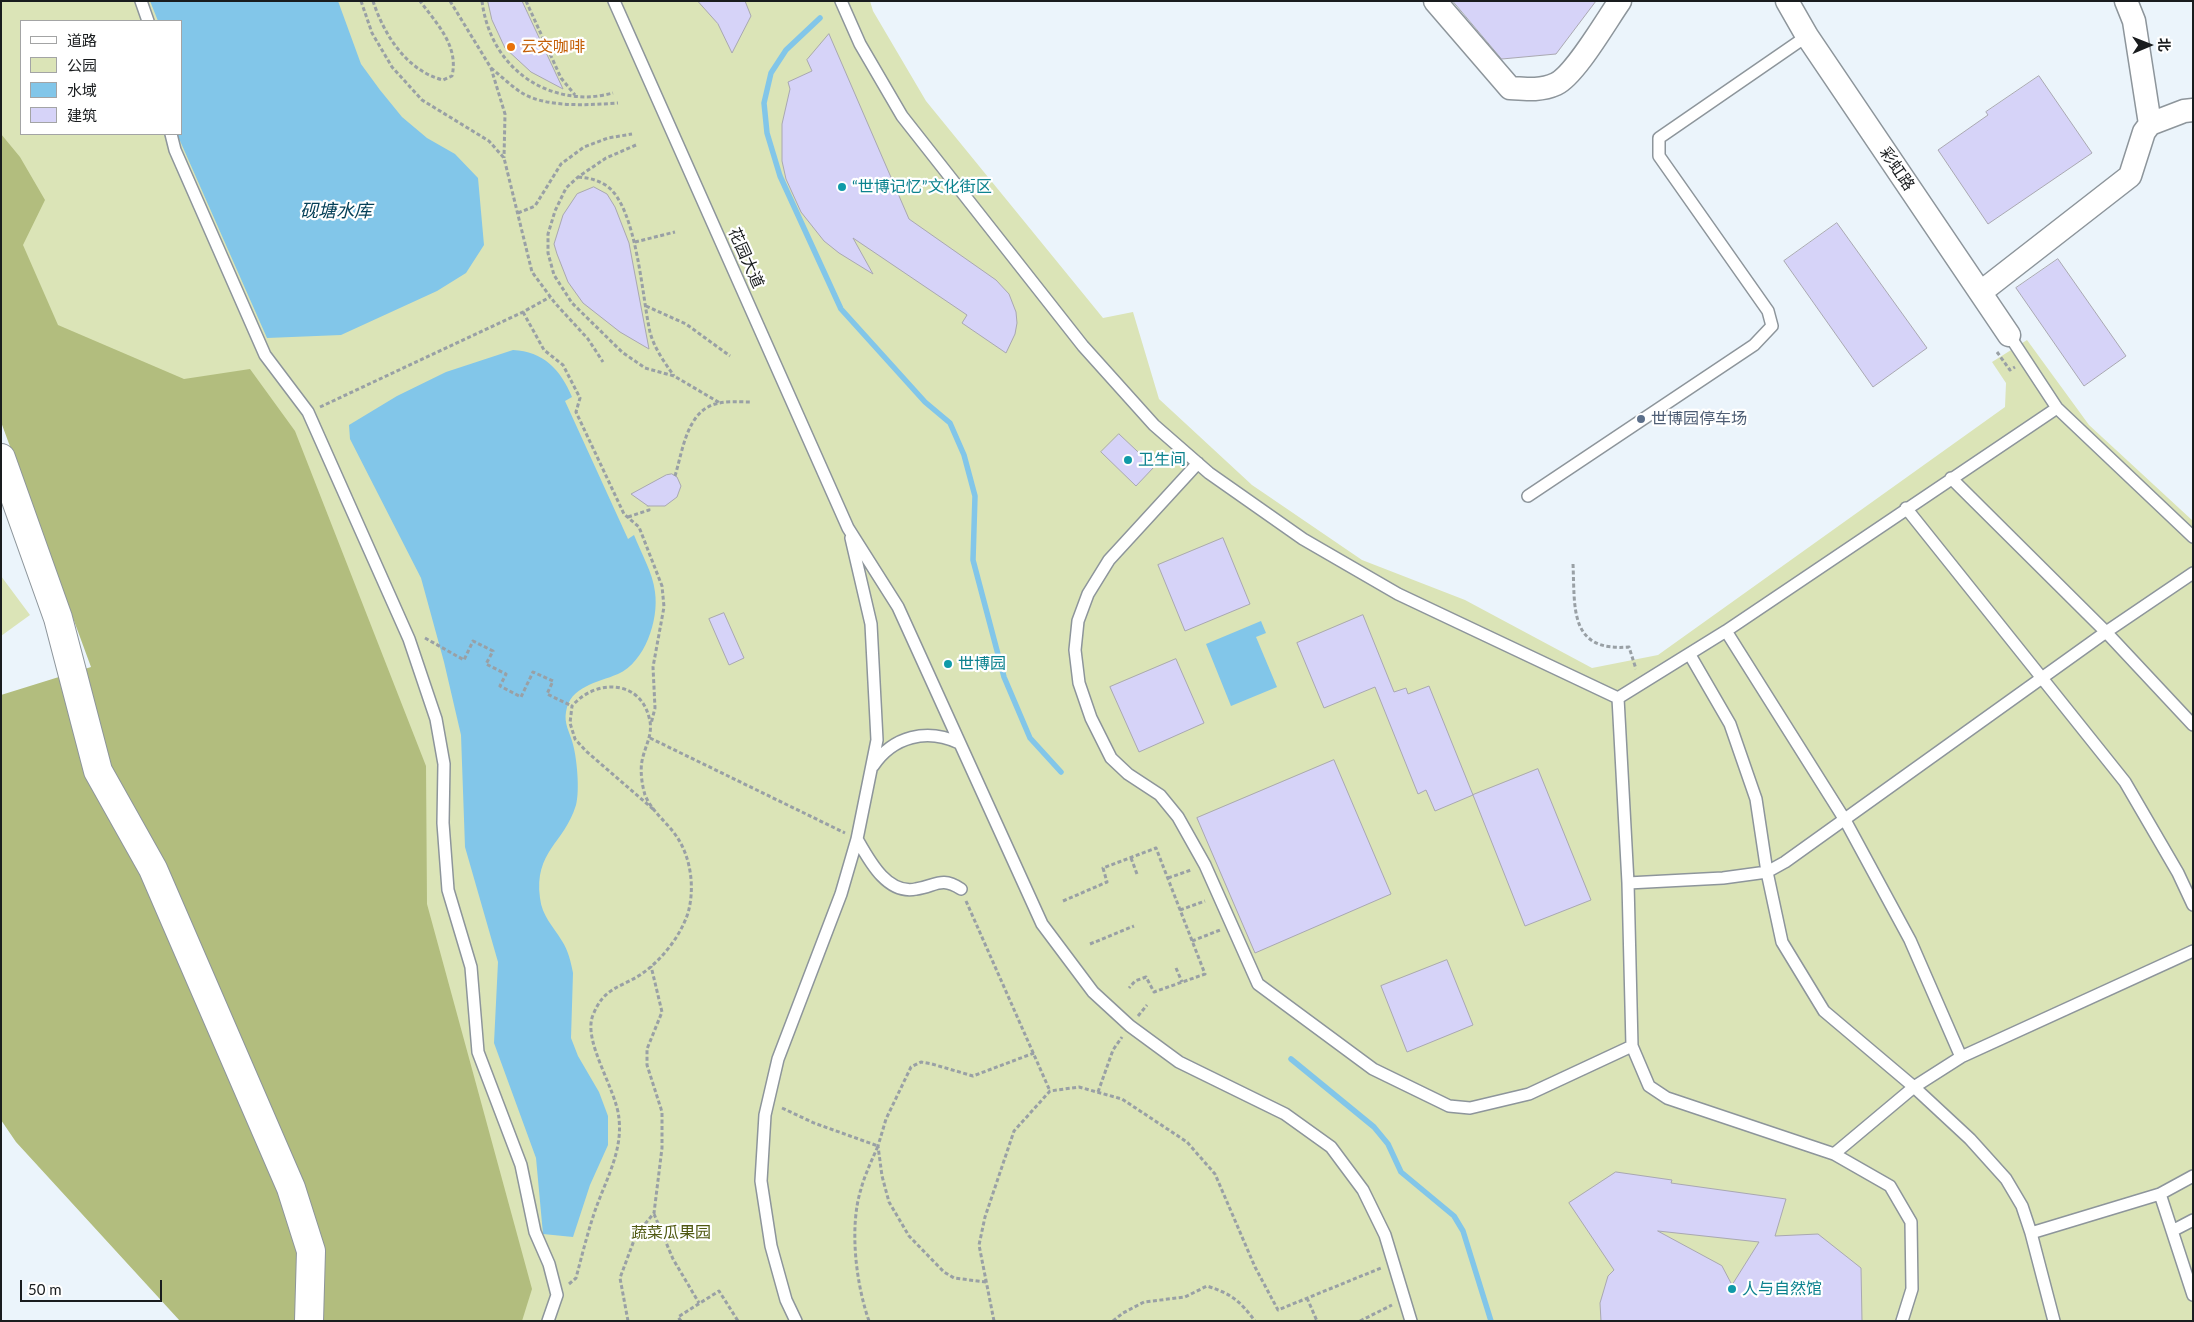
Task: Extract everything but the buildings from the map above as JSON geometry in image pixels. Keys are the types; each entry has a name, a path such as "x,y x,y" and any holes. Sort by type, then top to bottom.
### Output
{"street":[{"path":"1435,1 1510,88 1533,90 1556,84 1571,72 1620,1"},
{"name":"彩虹路","path":"1787,1 1807,36 2009,335"},
{"path":"2126,1 2134,21 2150,124"},
{"path":"1981,292 2130,176 2144,132 2150,124 2184,111 2193,110"},
{"path":"1,458 58,618 98,771 153,869 291,1188 311,1251 309,1321"}],"lane":[{"path":"141,1 148,20"},
{"name":"花园大道","path":"614,1 848,528"},
{"path":"842,1 860,44 902,116 1083,346 1154,425 1198,463 1303,539 1398,594 1618,698"},
{"path":"1528,496 1754,345 1772,326 1768,311 1659,156 1659,138 1807,36"},
{"path":"171,135 175,150 265,355 308,412 409,639 436,719 444,764 443,823 448,890 471,967 478,1052 522,1165 535,1232 550,1264 557,1295 548,1321"},
{"path":"2009,335 2057,408 2192,535"},
{"path":"1618,698 1690,655 2057,408"},
{"path":"1198,463 1109,560 1088,594 1078,621 1075,650 1079,683 1091,718 1111,758 1128,774 1160,795 1178,817 1205,864 1258,984 1373,1069 1449,1106 1470,1108 1529,1094 1632,1046"},
{"path":"1951,478 2106,632 2193,725"},
{"path":"1906,508 2125,782 2178,873 2193,906"},
{"path":"848,528 898,607 1042,924 1093,992 1130,1026 1179,1062 1285,1114 1331,1148 1363,1190 1385,1235 1411,1321"},
{"path":"796,1321 786,1300 771,1246 761,1181 765,1115 778,1059 841,894 857,839 877,740 871,624 848,528"},
{"path":"1628,883 1723,878 1767,872 1785,862 1845,820 2106,632 2193,573"},
{"path":"1726,631 1845,820 1910,940 1962,1057"},
{"path":"1690,655 1730,724 1756,799 1767,872 1782,942 1824,1011 1914,1087 1970,1139 2006,1179 2022,1206 2054,1321"},
{"path":"1618,698 1628,883 1632,1046 1650,1086 1668,1098 1834,1154 1890,1186 1911,1222 1912,1288 1902,1321"},
{"path":"871,769 885,752 904,739 915,736 937,735 959,743"},
{"path":"857,839 872,866 888,882 902,888 915,890 937,883 950,882 961,889"},
{"path":"1834,1154 1914,1087 1962,1057 2193,951"},
{"path":"2031,1233 2160,1194 2193,1176"},
{"path":"2160,1194 2193,1294"},
{"path":"2172,1231 2193,1220"}],"path":[{"path":"361,1 372,33 387,58 422,100 489,141 504,158"},
{"path":"373,1 377,14 396,48 408,61 433,78 443,80 452,76 453,56 446,36 420,1"},
{"path":"450,1 491,68 505,114 504,158 532,272 550,297 588,339 602,362"},
{"path":"482,1 484,15 492,40 508,62 523,77 543,89 576,96 588,97 613,93"},
{"path":"526,1 561,78 576,96"},
{"path":"491,68 523,93 556,104 588,106 618,103"},
{"path":"518,213 535,206 561,164 584,147 608,138 632,134"},
{"path":"636,145 606,158 578,177 566,188 555,211 548,234 548,253 554,275 572,303 622,352 645,368 674,376 720,403"},
{"path":"578,177 593,178 608,187 618,198 635,242 650,334 664,362 674,376"},
{"path":"635,242 675,232"},
{"path":"308,412 523,312 550,297"},
{"path":"646,306 686,324 730,356"},
{"path":"523,312 544,350 563,365 580,398 576,412 624,514 639,528 662,586 664,607 652,668 654,708 650,738 642,761 641,776 645,794 653,809"},
{"path":"675,476 687,433 697,418 708,407 720,403 751,402"},
{"path":"627,517 648,510 648,506"},
{"path":"1573,564 1575,608 1579,624 1588,640 1598,646 1628,647 1641,684"},
{"path":"423,637 464,660 473,642 492,651 486,664 506,674 500,686 521,697 533,672 553,681 547,694 572,706"},
{"path":"557,1295 576,1278 592,1219 619,1145 620,1120 617,1101 591,1035 592,1016 602,998 613,987 640,975 662,956 675,939 688,913 691,885 688,858 677,836 653,809 586,752 575,739 570,723 572,706 588,691 608,686 619,688 638,698 644,706 651,727"},
{"path":"650,738 857,839"},
{"path":"1062,901 1107,882 1103,868 1156,848 1205,974 1154,992 1146,977 1135,981 1129,988"},
{"path":"1130,858 1137,874"},
{"path":"1168,878 1205,864"},
{"path":"961,889 1050,1091"},
{"path":"1180,910 1219,896"},
{"path":"1192,941 1232,925"},
{"path":"1090,944 1134,926"},
{"path":"651,966 662,1012 646,1049 647,1065 662,1112 662,1148 654,1213 673,1259 699,1303"},
{"path":"1176,968 1182,982"},
{"path":"1098,1092 1113,1050 1147,1005"},
{"path":"869,1321 862,1299 857,1263 856,1226 860,1190 878,1146 886,1120 911,1067 921,1062 973,1076 1034,1053"},
{"path":"994,1321 978,1245 988,1208 1014,1131 1050,1091 1079,1087 1122,1099 1187,1142 1215,1174 1255,1267 1278,1310 1393,1263"},
{"path":"768,1102 814,1123 878,1146"},
{"path":"878,1146 882,1176 889,1202 909,1236 944,1272 954,1278 986,1282"},
{"path":"628,1321 620,1278 636,1236 654,1213"},
{"path":"1113,1321 1123,1313 1144,1302 1185,1297 1208,1286 1227,1292 1242,1305 1255,1321"},
{"path":"681,1321 678,1317 718,1291 738,1321"},
{"path":"1307,1298 1317,1321"},
{"path":"1360,1321 1404,1299"}],"green space":[{"name":"世博园","path":"1,1 870,1 873,11 926,101 1103,318 1133,312 1159,399 1252,485 1362,560 1465,600 1592,668 1658,655 2005,407 2006,383 1992,362 2027,340 2089,425 2193,521 2193,1321 446,1321 55,352 1,208"},
{"path":"1,134 20,157 45,200 23,245 58,325 184,379 250,369 295,431 426,766 427,904 532,1289 522,1321 180,1321 16,1142 1,1120 1,695 91,667 1,422"},
{"path":"1,576 30,615 1,636"}],"water":[{"name":"砚塘水库","path":"150,1 338,1 361,64 380,90 402,117 427,138 455,154 478,178 484,245 466,273 437,291 341,335 267,338 177,135 182,135 182,20 158,20"},
{"path":"513,350 524,351 542,358 550,364 568,387 572,397 565,401 628,539 634,535 654,585 656,603 655,615 648,639 636,660 618,674 593,683 579,691 569,703 566,720 575,755 578,783 576,805 571,818 546,858 541,869 539,882 543,910 564,945 573,973 571,1038 578,1056 599,1092 608,1116 608,1145 590,1185 573,1237 543,1234 536,1158 494,1043 498,962 465,847 461,735 444,662 421,578 350,439 349,425 397,396 446,372"},
{"path":"1261,621 1266,633 1256,637 1277,687 1231,706 1206,644"}],"waterway":[{"path":"820,18 786,50 771,73 764,103 767,133 780,176 841,309 925,402 950,423 964,455 975,496 973,560 1004,677 1030,738 1061,772"},
{"path":"1291,1059 1374,1127 1388,1144 1401,1172 1454,1216 1463,1231 1491,1321"}],"place":[{"name":"云交咖啡","path":"511,47"},
{"name":"“世博记忆”文化街区","path":"842,187"},
{"name":"世博园停车场","path":"1641,419"},
{"name":"卫生间","path":"1128,460"},
{"name":"世博园","path":"948,664"},
{"name":"人与自然馆","path":"1732,1289"}],"park label":[{"name":"蔬菜瓜果园","path":"671,1233"}]}
